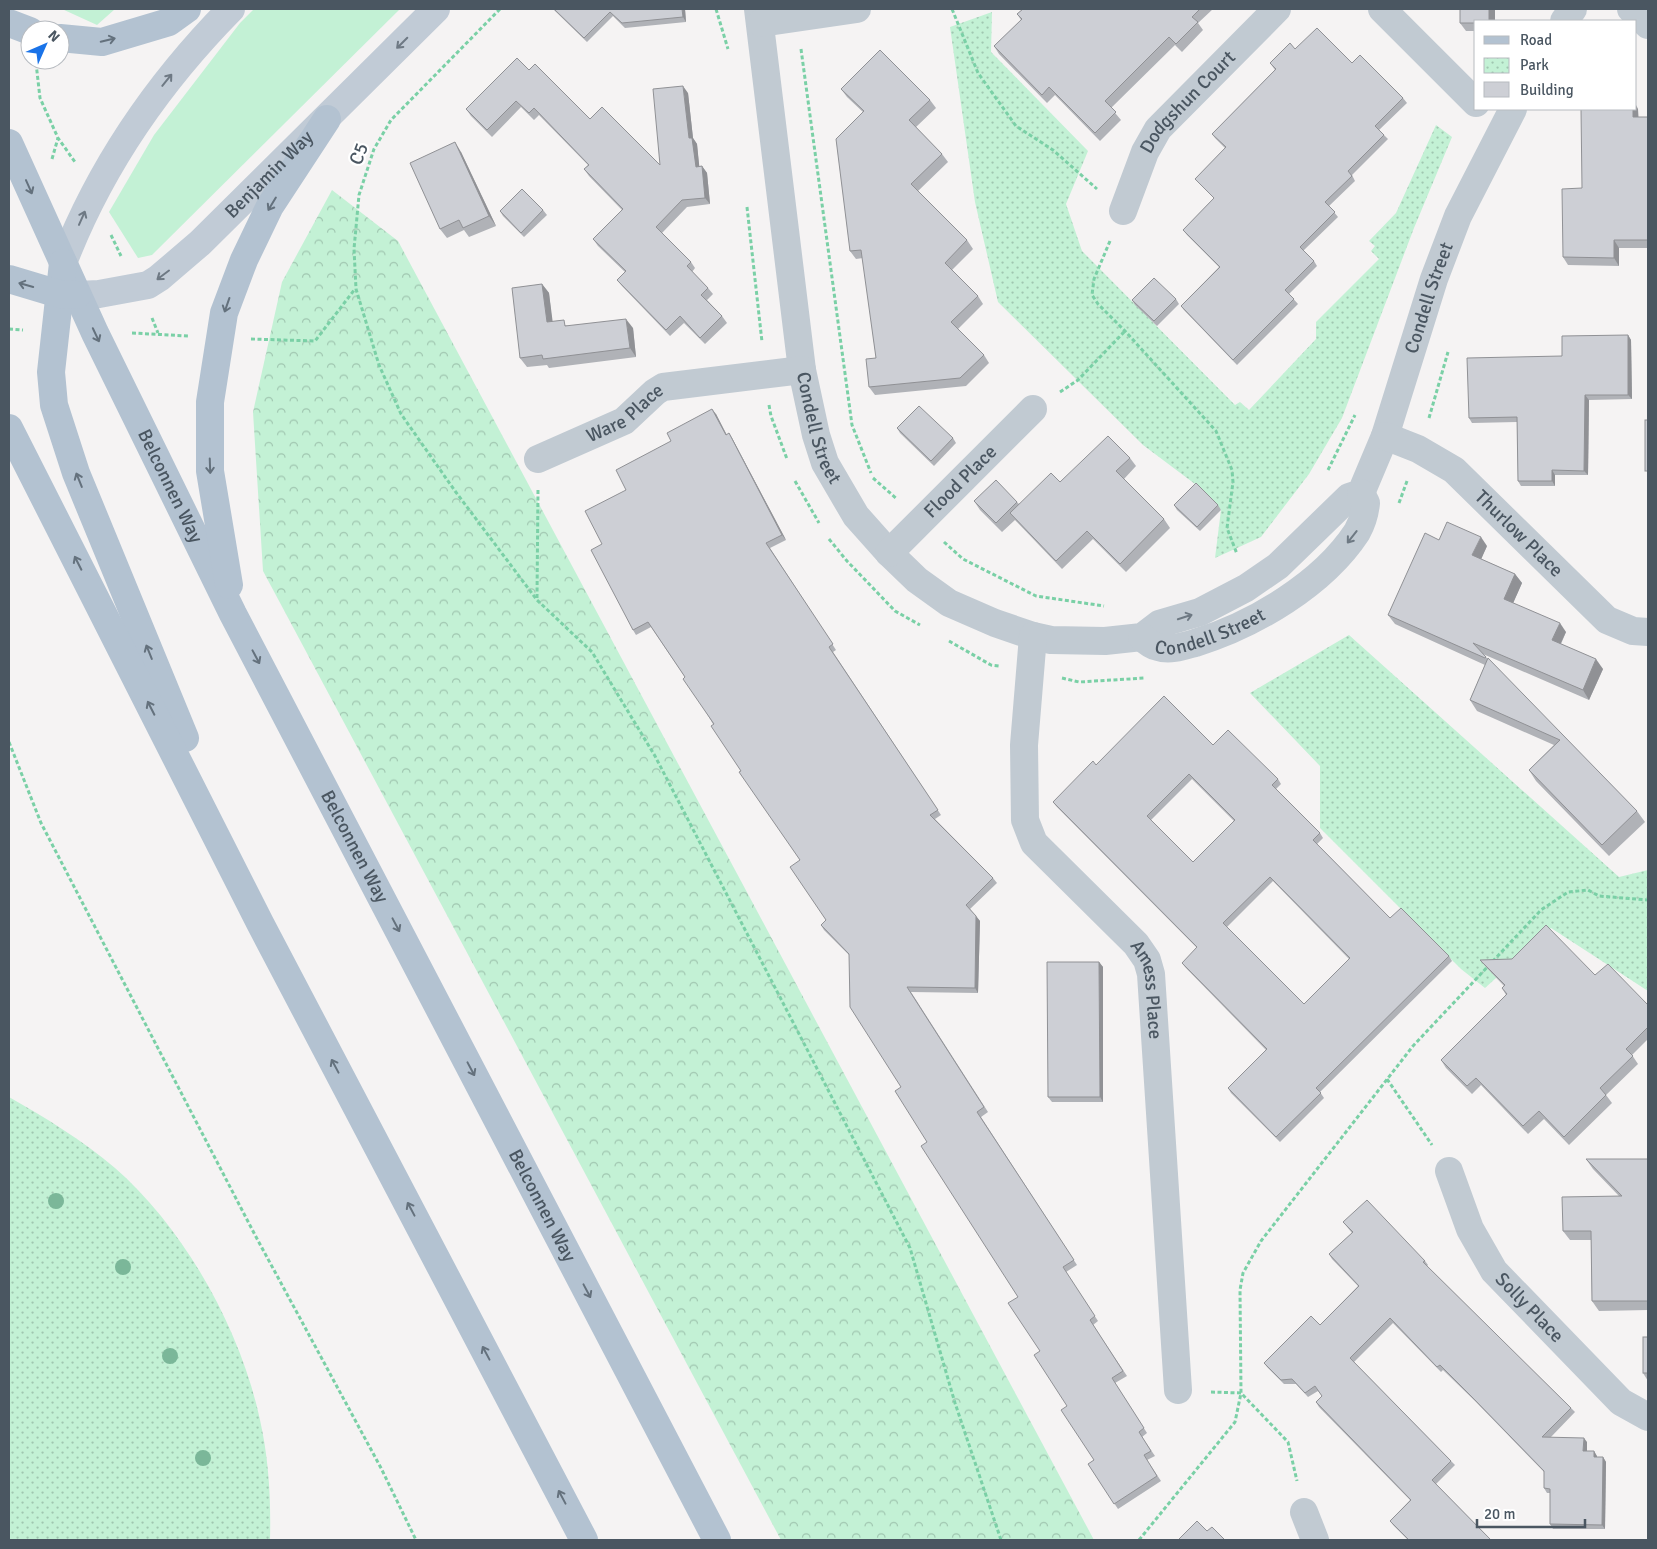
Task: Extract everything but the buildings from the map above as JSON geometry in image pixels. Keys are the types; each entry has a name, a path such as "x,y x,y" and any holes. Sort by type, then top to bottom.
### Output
{"main road":[{"path":"70,39 102,42 169,22 188,9"},
{"path":"63,263 92,196 131,131 194,46 231,9"},
{"name":"Benjamin Way","path":"68,295 137,288 159,278 200,243 436,9"},
{"path":"233,614 210,471 210,402 224,313 244,260 270,206 327,119"},
{"path":"9,143 63,263 68,295 51,372 54,405 76,473 260,924"},
{"path":"9,280 68,295"},
{"name":"Belconnen Way","path":"68,295 94,333 233,614 717,1540"},
{"path":"9,428 260,924 584,1540"}],"street":[{"path":"760,16 795,18 857,9"},
{"name":"Dodgshun Court","path":"1123,211 1145,152 1158,129 1277,9"},
{"path":"1382,9 1474,101"},
{"path":"1565,20 1573,9"},
{"path":"1630,9 1648,25"},
{"name":"Condell Street","path":"760,16 802,370 816,436 825,463 856,516 888,554 936,596 995,623 1032,636 1051,640 1105,641 1142,637 1159,624 1217,605 1278,566 1349,497 1361,493 1385,436 1434,279 1458,216 1507,118"},
{"path":"1485,110 1507,118"},
{"name":"Ware Place","path":"538,459 624,421 655,392 663,388 802,370"},
{"name":"Flood Place","path":"888,554 1033,409"},
{"name":"Thurlow Place","path":"1385,436 1436,458 1466,480 1607,620 1633,631 1648,632"},
{"name":"Condell Street","path":"1142,637 1158,648 1188,645 1233,629 1286,599 1322,570 1357,531 1366,503 1361,493"},
{"name":"Amess Place","path":"1032,636 1024,745 1025,820 1029,833 1034,842 1136,944 1147,960 1151,974 1178,1390"},
{"name":"Solly Place","path":"1449,1171 1470,1229 1494,1271 1621,1402 1629,1408 1648,1416"},
{"path":"1304,1512 1315,1540"}],"path":[{"name":"C5","path":"500,9 391,120 374,149 359,195 354,249 356,289 379,364 401,414 455,491 537,600 592,652 655,756 910,1248 955,1402 1001,1540"},
{"path":"716,9 729,53"},
{"path":"952,9 978,73 1016,126 1054,150 1123,211 1091,287 1092,295 1098,304 1216,431 1230,464 1233,482 1227,528 1235,550 1254,583"},
{"path":"795,18 804,67 852,426 873,478 963,559 1036,596 1108,606"},
{"path":"36,70 40,98"},
{"path":"746,199 771,416 788,463"},
{"path":"315,341 356,289"},
{"path":"1033,409 1078,380 1125,331"},
{"path":"1395,508 1400,501 1418,449 1449,348"},
{"path":"1323,476 1356,413"},
{"path":"537,600 538,459"},
{"path":"792,472 798,490 835,547 895,611 927,629"},
{"path":"943,638 991,665 1079,682 1152,677"},
{"path":"9,742 41,823 255,1235 381,1468 416,1540"},
{"path":"1139,1540 1235,1422 1241,1393 1240,1290 1243,1273 1261,1241 1387,1078 1413,1046 1540,910 1568,892 1588,890 1599,896 1648,900"},
{"path":"1387,1078 1449,1171"},
{"path":"1178,1390 1241,1393 1288,1442 1304,1512"}],"green space":[{"path":"62,9 115,9 97,25"},
{"path":"254,9 400,9 152,255 138,258 109,212 154,135 240,23"},
{"path":"992,12 991,52 1088,151 1066,204 1082,251 1235,405 1240,402 1249,410 1316,339 1316,322 1379,259 1371,251 1375,246 1369,241 1396,213 1436,125 1452,137 1414,228 1342,418 1309,474 1261,537 1215,558 1221,510 1199,487 1143,445 998,302 975,202 950,27"},
{"path":"332,190 398,241 1094,1540 781,1540 263,571 253,412 282,282"},
{"path":"1349,635 1619,877 1648,870 1648,991 1551,928 1485,988 1461,969 1320,828 1320,766 1250,693"},
{"path":"9,1097 64,1130 115,1168 165,1220 207,1283 239,1351 260,1420 269,1480 270,1540 9,1540"}]}
